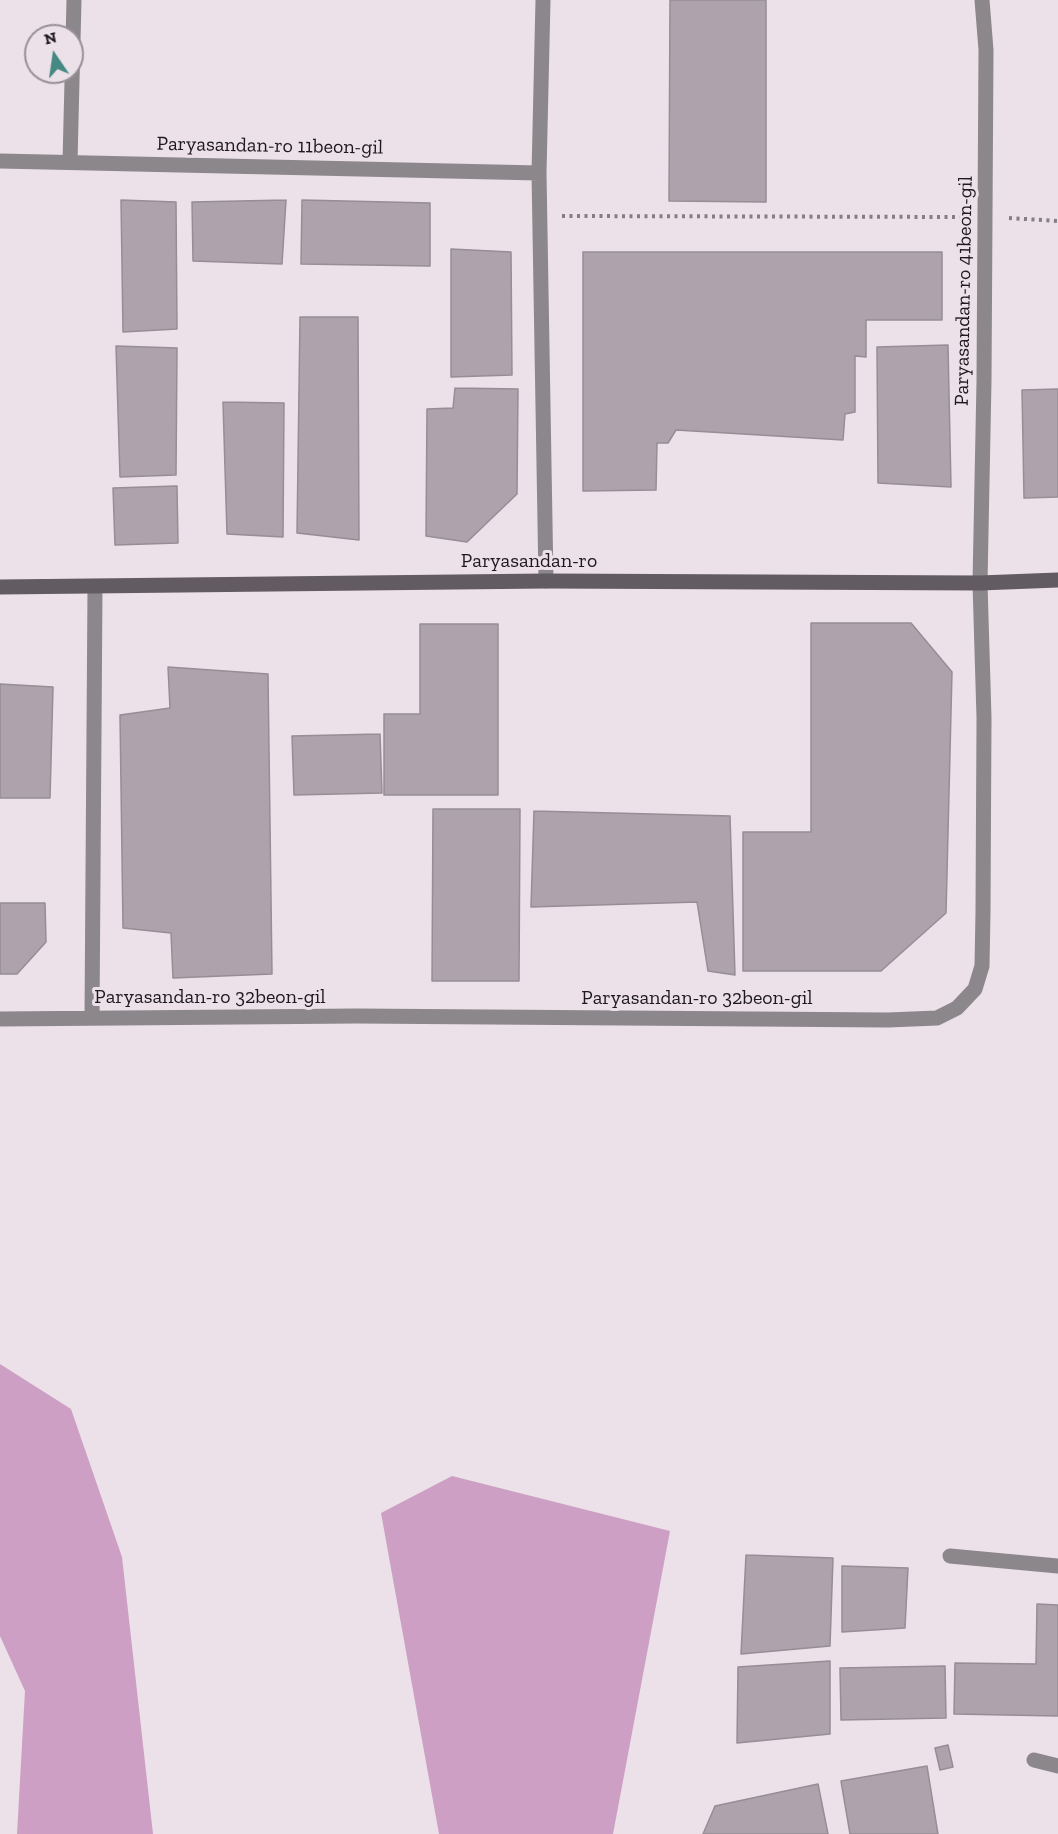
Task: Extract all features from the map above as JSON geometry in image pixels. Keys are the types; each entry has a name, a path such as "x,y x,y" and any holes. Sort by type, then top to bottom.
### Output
{"street":[{"path":"70,162 74,0"},
{"path":"543,0 539,173 546,581"},
{"name":"Paryasandan-ro 41beon-gil","path":"980,583 986,217 986,50 982,0"},
{"name":"Paryasandan-ro 11beon-gil","path":"0,161 539,173"},
{"name":"Paryasandan-ro","path":"0,587 546,581 980,583 1058,580"},
{"name":"Paryasandan-ro 32beon-gil","path":"0,1019 369,1016 888,1020 937,1018 957,1008 975,989 982,966 984,718 980,583"},
{"path":"92,1018 96,587"},
{"path":"950,1556 1058,1566"},
{"path":"1034,1760 1058,1766"}],"path":[{"path":"540,216 986,217 1058,220"}],"shaded area":[{"path":"0,1364 71,1409 122,1557 153,1834 17,1834 25,1691 0,1636"},
{"path":"452,1476 670,1531 613,1834 439,1834 381,1513"}],"building":[{"path":"670,0 766,0 766,202 669,201"},
{"path":"121,200 176,202 177,329 123,332"},
{"path":"286,200 282,264 193,261 192,202"},
{"path":"302,200 430,203 430,266 301,264"},
{"path":"451,249 511,252 512,375 451,377"},
{"path":"583,252 942,252 942,320 866,320 866,357 855,356 855,412 845,414 843,440 676,430 668,443 657,443 656,490 583,491"},
{"path":"300,317 358,317 359,540 297,533"},
{"path":"948,345 951,487 878,483 877,347"},
{"path":"116,346 177,348 176,475 120,477"},
{"path":"455,388 518,389 517,494 467,542 426,536 427,409 453,408"},
{"path":"1058,389 1058,497 1024,498 1022,390"},
{"path":"223,402 284,403 283,537 227,534"},
{"path":"177,486 178,543 115,545 113,488"},
{"path":"811,623 911,623 952,672 946,913 881,971 743,971 743,832 811,832"},
{"path":"420,624 498,624 498,795 384,795 384,714 420,714"},
{"path":"168,667 268,674 272,974 173,978 171,933 123,928 120,715 170,708"},
{"path":"0,684 53,687 50,798 0,798"},
{"path":"380,734 382,793 294,795 292,736"},
{"path":"433,809 520,809 519,981 432,981"},
{"path":"534,811 730,816 735,975 708,971 697,902 531,907"},
{"path":"0,903 45,903 46,942 17,974 0,974"},
{"path":"746,1555 833,1558 830,1646 741,1654"},
{"path":"842,1566 908,1568 905,1628 842,1632"},
{"path":"1037,1604 1058,1605 1058,1716 954,1714 955,1663 1036,1664"},
{"path":"830,1661 830,1734 737,1743 738,1667"},
{"path":"945,1666 946,1718 841,1720 840,1668"},
{"path":"948,1745 953,1767 940,1770 935,1748"},
{"path":"927,1766 938,1834 850,1834 841,1781"},
{"path":"818,1784 828,1834 703,1834 715,1806"}]}
